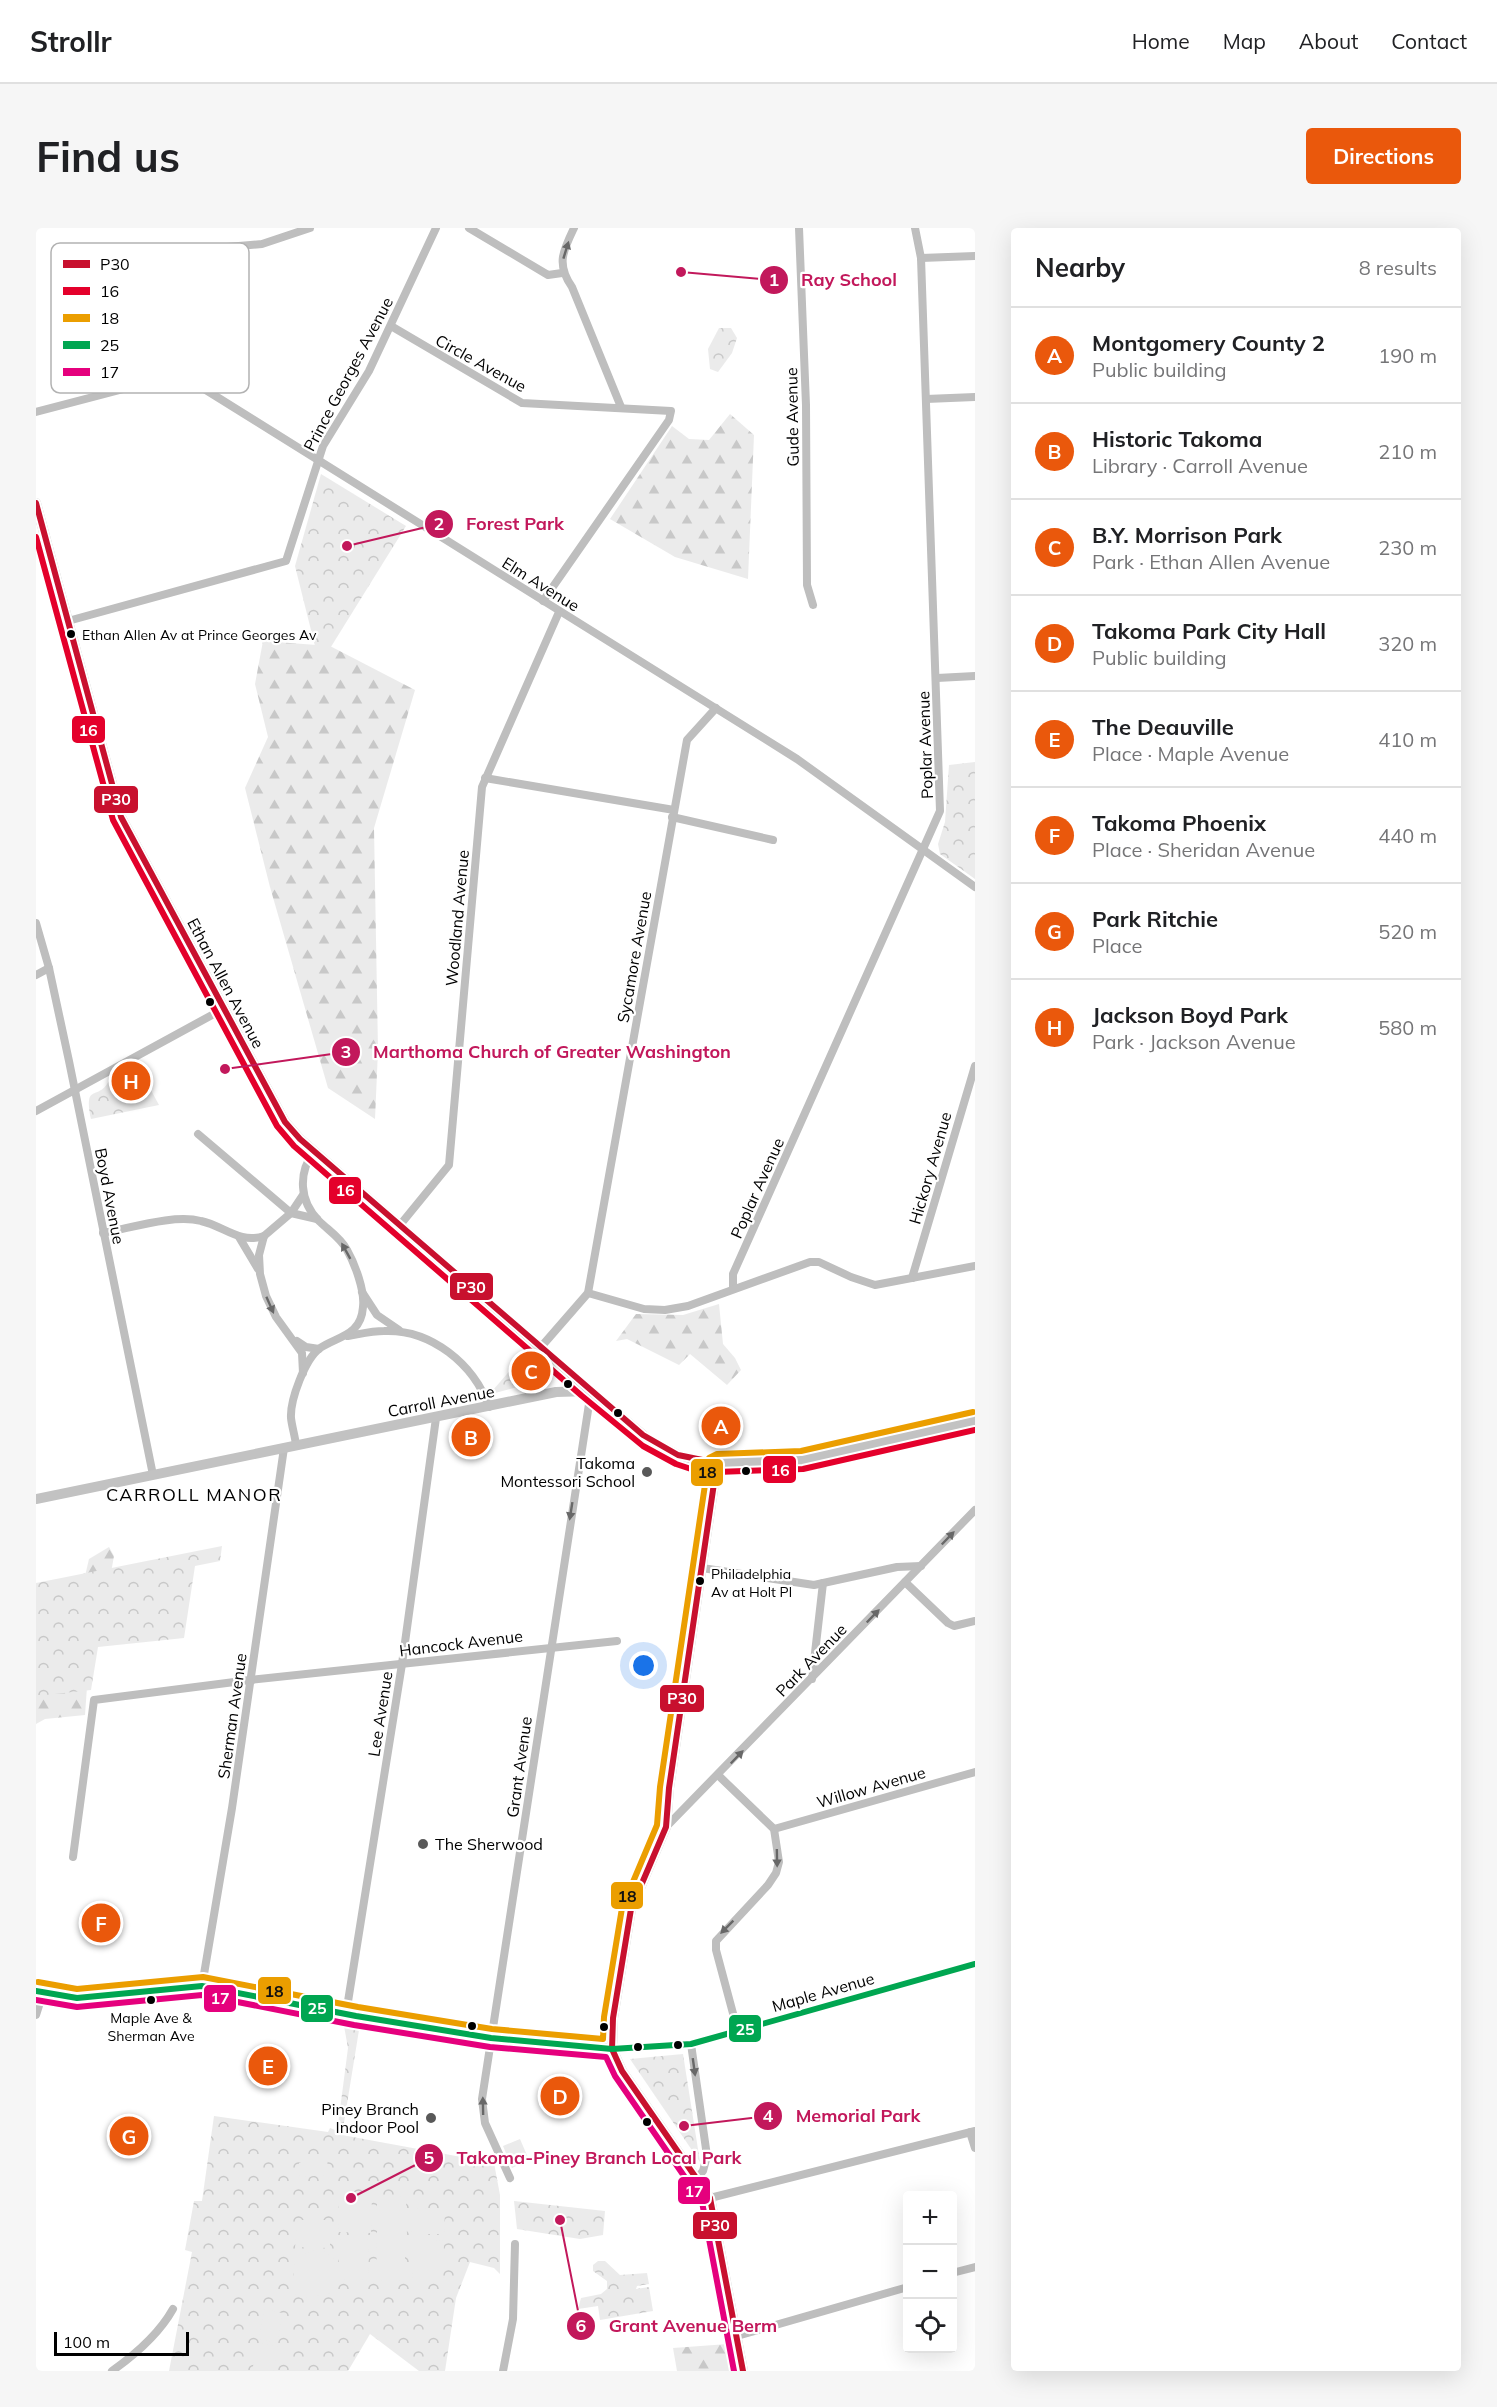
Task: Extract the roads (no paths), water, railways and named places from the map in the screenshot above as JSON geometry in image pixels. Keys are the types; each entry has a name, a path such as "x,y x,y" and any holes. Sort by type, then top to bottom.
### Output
{"main road":[{"name":"Ethan Allen Avenue","path":"36,503 121,818 285,1122 314,1151 591,1391"},
{"name":"Carroll Avenue","path":"36,1499 556,1392 591,1391"},
{"path":"591,1391 648,1439 679,1456 699,1462 802,1461 975,1422"},
{"path":"717,1463 669,1788 666,1827 631,1909 613,2018 612,2049 622,2071 698,2177 710,2198 743,2371"},
{"name":"Maple Avenue","path":"39,1992 77,1998 202,1986 346,2014 491,2038 612,2049"}],"street":[{"path":"249,245 262,244 310,228"},
{"name":"Prince Georges Avenue","path":"68,621 286,561 323,446 369,371 436,228"},
{"path":"469,228 548,275 562,273"},
{"path":"574,228 563,253 562,273 572,287 621,407"},
{"name":"Gude Avenue","path":"800,228 806,405 807,585 813,605"},
{"name":"Poplar Avenue","path":"733,1289 733,1274 923,850 941,804 921,258 915,228"},
{"path":"921,258 975,256"},
{"name":"Circle Avenue","path":"391,326 513,400 522,403 671,411 669,420 543,601"},
{"name":"Elm Avenue","path":"36,412 108,393"},
{"name":"Elm Avenue","path":"211,393 797,759 975,888"},
{"path":"926,399 975,397"},
{"name":"Woodland Avenue","path":"400,1225 449,1165 482,787 559,612"},
{"path":"937,678 975,676"},
{"name":"Sycamore Avenue","path":"588,1293 687,740 692,731 716,708"},
{"path":"485,778 673,814 773,840"},
{"name":"Boyd Avenue","path":"36,923 49,968 153,1475"},
{"path":"36,975 49,968"},
{"path":"36,1111 223,1009"},
{"name":"Hickory Avenue","path":"912,1278 975,1066"},
{"path":"198,1134 288,1215 317,1219"},
{"path":"314,1151 305,1162 302,1175 303,1195 317,1219 347,1249 362,1291 377,1315 402,1332"},
{"path":"103,1233 165,1221 201,1220 239,1237 256,1238 264,1236 288,1215 303,1195"},
{"path":"260,1274 260,1255 264,1236"},
{"path":"239,1237 252,1255 276,1317 302,1353 303,1373"},
{"path":"541,1347 588,1293 644,1309 665,1310 688,1306 810,1262 819,1263 875,1285 975,1266"},
{"path":"348,1336 359,1321 364,1307 362,1291"},
{"path":"296,1445 291,1418 296,1390 303,1373 319,1349 348,1336 385,1330 430,1340 450,1353 472,1373 482,1387 489,1407"},
{"path":"291,1336 306,1347 319,1349"},
{"name":"Grant Avenue","path":"510,2178 482,2112 485,2082 591,1391"},
{"name":"Lee Avenue","path":"346,2014 402,1664 435,1418"},
{"name":"Sherman Avenue","path":"202,1986 284,1448"},
{"name":"Park Avenue","path":"666,1827 719,1776 975,1510"},
{"path":"702,1568 814,1585 897,1567 921,1566"},
{"path":"905,1582 948,1623 954,1626 975,1621"},
{"path":"812,1679 823,1583"},
{"name":"Hancock Avenue","path":"73,1857 94,1700 551,1646 617,1641"},
{"name":"Willow Avenue","path":"774,1829 975,1772"},
{"path":"719,1776 774,1829 779,1862 777,1873 716,1941 716,1950 738,2032"},
{"name":"Maple Avenue","path":"612,2049 691,2044 975,1964"},
{"path":"36,2015 39,1992"},
{"path":"691,2044 707,2156 703,2171 698,2177"},
{"path":"710,2198 973,2131 975,2148"},
{"path":"503,2371 513,2319 515,2244"},
{"path":"957,2272 975,2267"},
{"path":"738,2336 903,2287"},
{"path":"112,2371 149,2341 165,2324 173,2309"}],"place":[{"name":"Ray School","path":"681,272"},
{"name":"Forest Park","path":"347,546"},
{"name":"Ethan Allen Av at Prince Georges Av","path":"71,634"},
{"name":"Marthoma Church of Greater Washington","path":"225,1069"},
{"name":"Jackson Boyd Park","path":"131,1081"},
{"name":"B.Y. Morrison Park","path":"531,1371"},
{"name":"Montgomery County 2","path":"721,1426"},
{"name":"Historic Takoma","path":"471,1437"},
{"name":"Takoma Montessori School","path":"647,1472"},
{"name":"Philadelphia Av at Holt Pl","path":"700,1581"},
{"name":"The Sherwood","path":"423,1844"},
{"name":"Takoma Phoenix","path":"101,1923"},
{"name":"Maple Ave & Sherman Ave","path":"151,2000"},
{"name":"The Deauville","path":"268,2066"},
{"name":"Takoma Park City Hall","path":"560,2096"},
{"name":"Piney Branch Indoor Pool","path":"431,2118"},
{"name":"Memorial Park","path":"684,2126"},
{"name":"Park Ritchie","path":"129,2136"},
{"name":"Takoma-Piney Branch Local Park","path":"351,2198"},
{"name":"Grant Avenue Berm","path":"560,2220"}],"district":[{"name":"CARROLL MANOR","path":"194,1495"}]}
